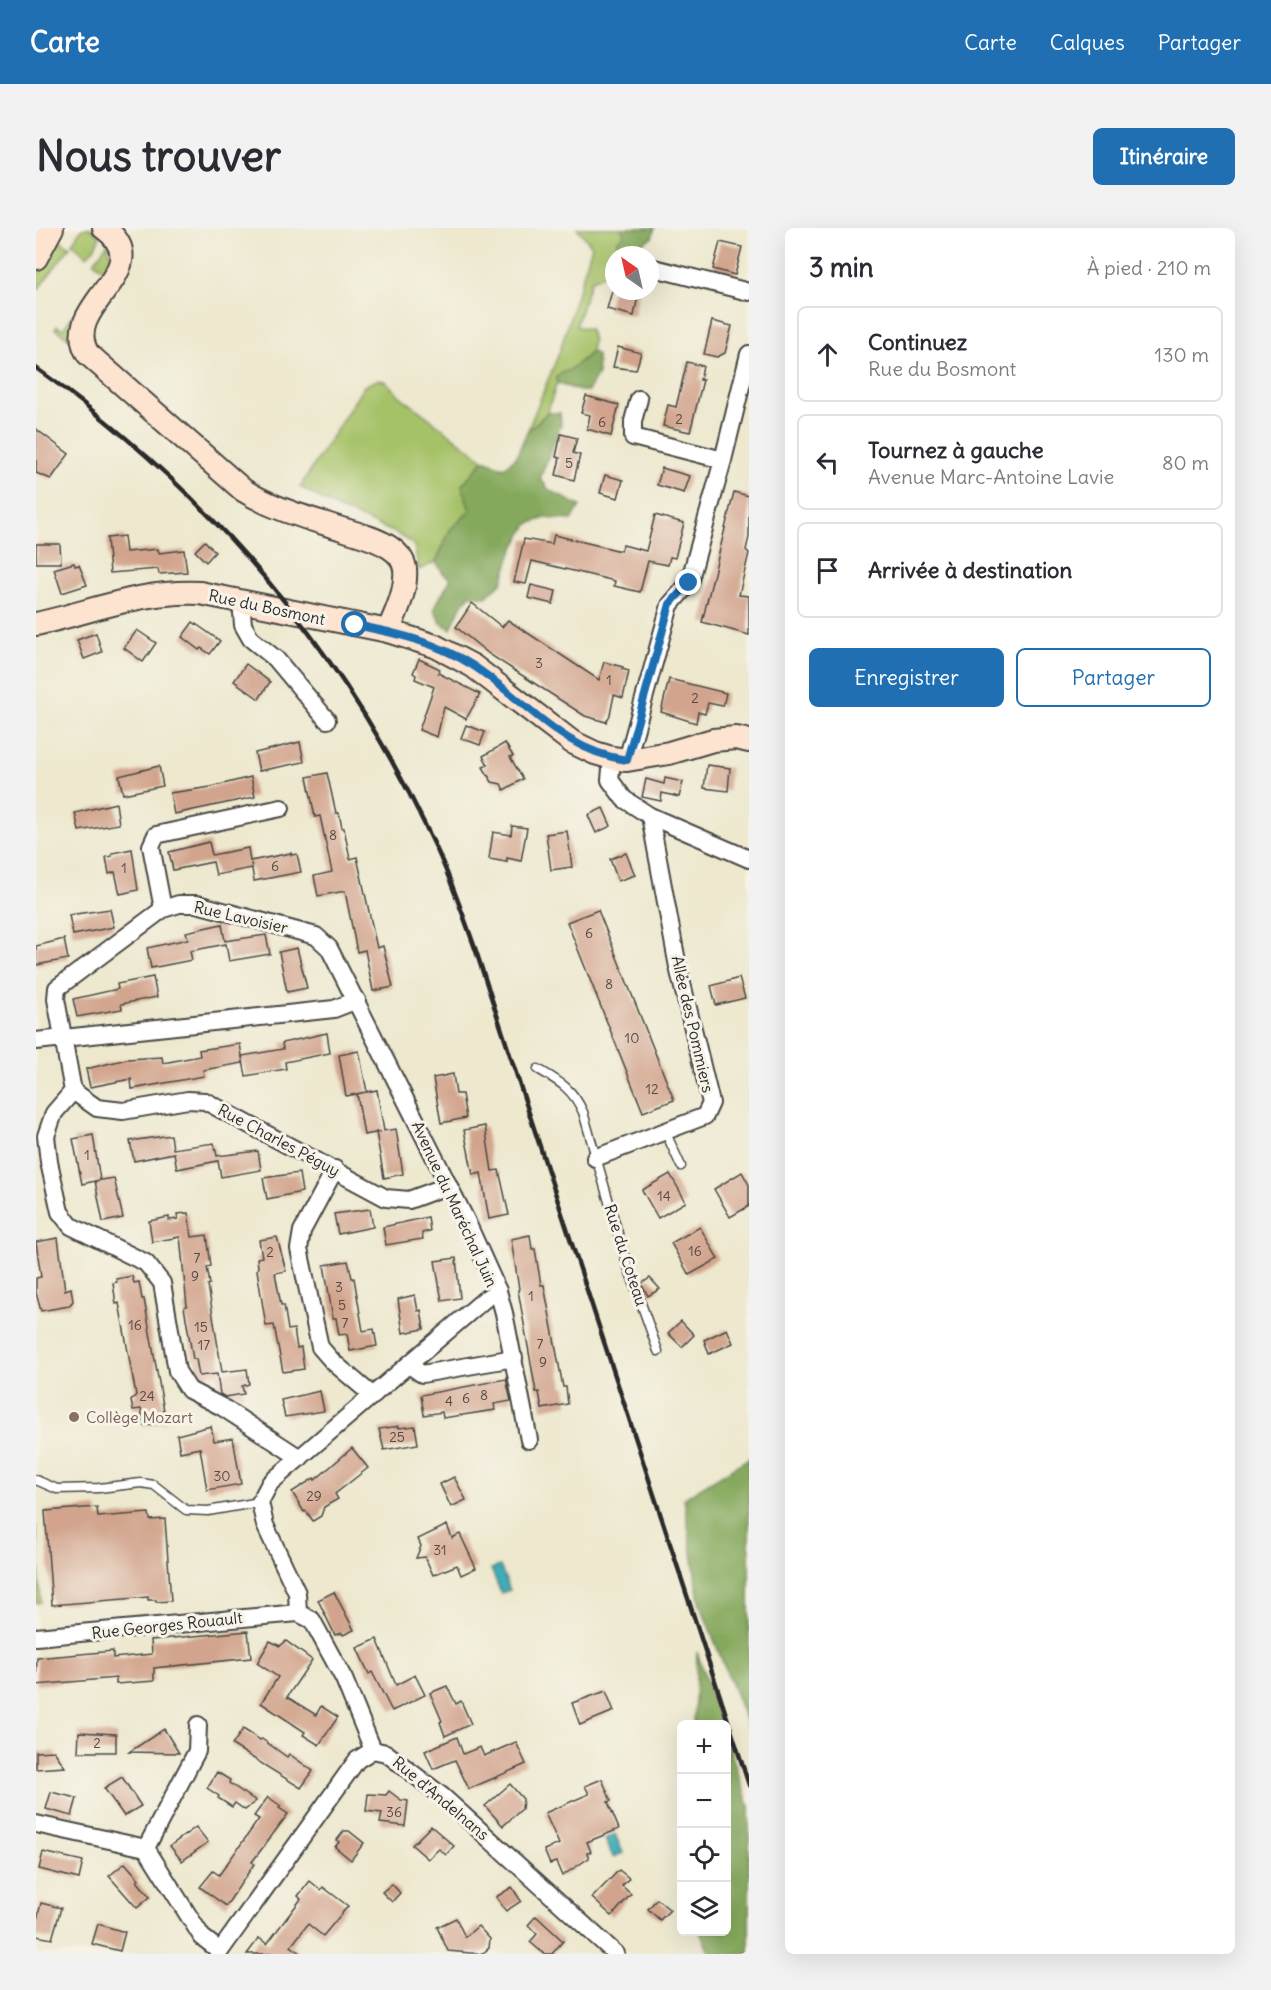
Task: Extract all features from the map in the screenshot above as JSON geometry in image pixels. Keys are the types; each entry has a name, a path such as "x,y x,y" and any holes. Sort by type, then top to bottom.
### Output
{"street":[{"path":"36,258 52,228"},
{"path":"104,228 110,232 120,246 121,260 115,278 88,313 84,323 81,334 83,346 88,354 243,490 260,501 367,537 388,546 397,553 405,569 404,585 388,632"},
{"path":"659,269 749,292"},
{"path":"749,354 689,583 670,604 620,759 610,780 624,799 650,816 749,859"},
{"path":"639,399 633,421 633,437 723,460"},
{"name":"Rue du Bosmont","path":"36,624 147,595 179,592 241,600 295,614 388,632 417,639 456,656 482,672 572,742 620,759"},
{"path":"241,600 243,625 251,639 276,659 327,720"},
{"path":"620,759 669,753 713,740 736,738 749,741"},
{"path":"164,909 151,846 156,835 281,808"},
{"name":"Allée des Pommiers","path":"595,1158 705,1116 711,1103 678,967 650,816"},
{"name":"Rue Lavoisier","path":"63,1038 56,999 57,988 164,909 179,904 196,904 316,936 329,948 357,1000"},
{"path":"36,1041 334,1009 357,1000"},
{"name":"Avenue du Maréchal Juin","path":"260,1502 270,1483 485,1299 498,1291 357,1000"},
{"path":"63,1038 73,1091 54,1113 46,1136 60,1212 71,1227 146,1263 162,1283 177,1371 189,1390 222,1407 300,1458"},
{"name":"Rue Charles Péguy","path":"73,1091 97,1108 123,1111 188,1100 205,1101 386,1198 409,1200 447,1185"},
{"path":"335,1169 303,1231 298,1250 320,1347 333,1362 373,1396"},
{"path":"498,1291 514,1358 529,1440"},
{"path":"409,1365 422,1374 514,1358"},
{"path":"260,1502 265,1525 297,1593 298,1613 312,1620 345,1679 374,1750"},
{"name":"Rue Georges Rouault","path":"36,1637 298,1613"},
{"path":"146,1848 197,1751 198,1725"},
{"name":"Rue d'Andelnans","path":"219,1953 357,1760 374,1750 386,1753 442,1796 616,1954"},
{"path":"36,1824 146,1848 202,1937 219,1953"}],"lane":[{"name":"Rue du Coteau","path":"538,1069 565,1084 583,1112 626,1262 658,1351"},
{"path":"665,1131 681,1166"},
{"path":"36,1480 57,1489 99,1488 141,1483 154,1485 186,1510 208,1512 260,1502"}],"green space":[{"path":"82,228 91,228 100,236 95,247 87,256 72,243"},
{"path":"577,228 621,228 625,235 619,246 605,246 605,275 591,280 576,326 589,329 592,338 590,353 579,364 557,377 547,413 527,432 559,353 592,246"},
{"path":"621,228 655,228 652,238 640,246 617,246 618,240 625,235"},
{"path":"59,240 70,247 36,292 36,273"},
{"path":"108,243 112,262 76,319 73,325 72,340 55,329 57,326 63,329 105,271 94,262"},
{"path":"592,352 597,355 598,374 588,391 580,391 557,383 556,377 568,371"},
{"path":"379,379 386,382 400,396 484,460 462,485 470,511 450,530 436,562 419,570 414,545 396,533 337,508 300,487 364,386"},
{"path":"547,413 560,413 561,425 540,478 549,490 580,506 572,520 545,518 528,524 513,549 502,582 486,597 470,595 461,606 451,629 441,623 434,608 451,579 443,573 436,562 450,530 470,511 462,485 484,460 504,468 516,457 527,432"},
{"path":"749,1458 749,1730 699,1601 684,1498"},
{"path":"36,1525 41,1602 36,1603"},
{"path":"697,1652 720,1720 694,1720"},
{"path":"731,1752 749,1806 749,1954 710,1954 702,1936 731,1936"}],"water":[{"path":"500,1566 510,1590 501,1593 491,1569"},
{"path":"615,1834 623,1853 613,1857 605,1839"}],"building":[{"path":"720,242 742,247 735,275 713,269"},
{"path":"610,300 637,300 634,316 607,309"},
{"path":"712,321 732,326 725,353 717,357 704,354"},
{"path":"618,347 641,353 636,370 613,367"},
{"path":"687,362 703,366 700,380 703,380 690,432 663,426 668,405 676,407"},
{"path":"586,396 619,405 611,436 587,429 590,415 581,413"},
{"path":"36,429 69,454 51,479 36,473"},
{"path":"561,434 577,438 573,453 580,455 574,480 556,475 560,458 556,457"},
{"path":"662,468 690,476 684,493 657,485"},
{"path":"605,475 623,480 618,498 600,493"},
{"path":"734,492 749,496 749,537 746,550 749,553 739,595 749,596 749,635 702,622"},
{"path":"655,515 684,523 675,558 670,557 668,565 648,561 640,592 614,586 615,581 532,561 526,584 514,582 524,539 552,544 554,535 621,551 623,545 646,551"},
{"path":"124,536 126,552 158,549 159,553 184,550 187,572 159,574 158,569 110,573 107,538"},
{"path":"205,541 215,552 206,562 195,551"},
{"path":"36,544 60,544 61,563 36,563"},
{"path":"74,563 75,566 79,565 87,585 62,593 54,569"},
{"path":"531,585 556,591 553,604 528,598"},
{"path":"472,603 502,627 508,620 599,680 604,662 629,671 623,698 614,695 610,715 606,722 585,716 489,654 456,627"},
{"path":"193,622 220,641 210,654 201,648 199,650 182,637"},
{"path":"137,630 156,643 143,662 124,648"},
{"path":"96,633 102,652 84,659 77,640"},
{"path":"419,659 440,669 438,673 480,694 466,719 444,707 437,737 419,730 434,687 415,679 416,675 413,673"},
{"path":"246,664 270,682 259,699 234,681"},
{"path":"669,679 726,693 723,706 708,703 705,714 698,712 696,723 661,712"},
{"path":"466,725 485,732 480,745 461,738"},
{"path":"300,742 304,762 259,771 255,753"},
{"path":"505,743 523,779 504,790 501,784 492,782 483,767 488,765 483,756"},
{"path":"707,765 730,768 728,791 704,788"},
{"path":"159,766 163,786 123,794 119,776"},
{"path":"327,773 336,813 339,813 342,828 344,828 350,859 357,857 377,948 383,946 393,987 373,991 365,950 357,952 345,891 318,896 314,876 332,872 320,816 315,817 307,777"},
{"path":"251,777 255,797 174,814 170,793 211,787"},
{"path":"665,778 683,782 679,797 662,793 661,801 642,797 646,779 664,784"},
{"path":"116,803 119,824 79,831 75,813"},
{"path":"603,808 611,826 596,833 588,815"},
{"path":"512,826 527,828 521,861 507,858 507,862 489,859 493,832 511,835"},
{"path":"567,831 572,867 551,870 546,834"},
{"path":"209,842 212,855 248,848 250,861 291,853 291,855 297,854 301,872 254,881 252,868 216,875 213,862 173,870 169,852"},
{"path":"132,849 138,890 120,894 115,872 109,874 106,857 112,856 112,853"},
{"path":"626,853 635,875 618,881 610,859"},
{"path":"110,909 114,927 73,935 69,915"},
{"path":"598,910 674,1100 643,1112 567,922"},
{"path":"222,924 225,941 266,935 270,954 229,961 226,944 190,951 192,960 151,968 147,948 188,939 186,932"},
{"path":"64,939 68,959 36,965 36,946"},
{"path":"297,948 307,988 287,992 279,952"},
{"path":"153,977 157,997 121,1004 122,1009 77,1017 73,999 118,989 117,984"},
{"path":"739,978 745,998 716,1005 711,986"},
{"path":"327,1033 330,1053 285,1062 286,1069 246,1076 242,1056 283,1049 282,1043"},
{"path":"240,1044 243,1063 203,1070 204,1076 132,1089 131,1079 90,1087 86,1069 127,1059 162,1057 163,1063 200,1056 199,1050"},
{"path":"359,1051 367,1092 377,1090 384,1131 396,1129 403,1174 384,1178 376,1133 364,1135 357,1094 366,1092 346,1096 339,1055"},
{"path":"453,1074 456,1094 462,1094 466,1118 441,1123 433,1078"},
{"path":"485,1126 492,1171 499,1170 509,1215 489,1219 481,1173 473,1175 464,1130"},
{"path":"93,1135 100,1180 82,1184 73,1139"},
{"path":"171,1135 173,1149 214,1143 217,1156 258,1151 261,1170 221,1177 218,1161 177,1169 174,1153 134,1161 130,1141"},
{"path":"742,1172 749,1185 749,1206 730,1217 714,1189"},
{"path":"299,1173 302,1192 267,1199 263,1178"},
{"path":"670,1174 686,1202 658,1218 642,1190"},
{"path":"114,1178 123,1218 103,1222 95,1181"},
{"path":"370,1209 373,1227 338,1234 334,1214"},
{"path":"188,1213 192,1237 207,1235 211,1266 207,1267 210,1284 208,1285 222,1372 247,1369 249,1384 242,1386 244,1394 225,1397 220,1394 217,1374 199,1376 196,1359 193,1359 184,1307 187,1306 180,1237 152,1242 149,1221 169,1217 169,1220 178,1219 177,1214"},
{"path":"428,1217 430,1231 422,1233 423,1239 386,1245 383,1227"},
{"path":"700,1227 718,1259 689,1275 671,1243"},
{"path":"530,1235 532,1249 535,1249 541,1285 544,1285 568,1404 542,1409 539,1392 536,1392 511,1239"},
{"path":"277,1237 286,1271 275,1273 281,1305 284,1305 288,1330 294,1329 297,1348 301,1347 304,1369 283,1372 274,1325 266,1326 257,1270 257,1258 262,1257 259,1240"},
{"path":"58,1238 65,1290 71,1288 73,1301 69,1306 41,1311 36,1293 36,1278 41,1277 36,1242"},
{"path":"456,1258 460,1298 442,1301 435,1261"},
{"path":"348,1261 352,1278 354,1278 363,1331 374,1329 377,1346 350,1351 347,1334 339,1335 336,1318 333,1318 324,1265"},
{"path":"132,1276 134,1283 139,1282 142,1299 144,1299 166,1422 144,1426 141,1409 133,1410 131,1401 136,1395 119,1303 116,1304 113,1283 117,1282 116,1279"},
{"path":"650,1278 660,1289 648,1296 641,1284"},
{"path":"415,1295 418,1311 421,1310 424,1329 403,1333 398,1299"},
{"path":"681,1321 694,1335 682,1347 668,1333"},
{"path":"727,1329 733,1343 709,1354 704,1340"},
{"path":"506,1379 511,1401 494,1404 495,1410 443,1418 442,1412 424,1415 421,1395"},
{"path":"320,1391 324,1411 285,1417 281,1400"},
{"path":"211,1426 214,1441 233,1438 241,1484 207,1490 200,1448 180,1452 177,1435"},
{"path":"399,1426 399,1428 415,1426 418,1444 384,1450 379,1429"},
{"path":"352,1448 368,1468 335,1494 338,1499 324,1507 321,1516 313,1521 306,1511 304,1512 292,1492 314,1478 315,1480"},
{"path":"454,1477 466,1500 451,1507 440,1484"},
{"path":"97,1507 98,1517 149,1513 150,1520 165,1519 171,1601 156,1602 156,1600 148,1600 148,1597 52,1605 45,1511"},
{"path":"447,1525 452,1538 460,1534 476,1568 461,1575 457,1565 433,1575 425,1557 416,1558 421,1546 418,1539"},
{"path":"334,1592 354,1630 343,1635 342,1633 335,1635 318,1600"},
{"path":"248,1631 251,1658 154,1668 154,1681 116,1684 116,1678 36,1685 37,1658 113,1651 113,1658 152,1654 151,1640"},
{"path":"377,1639 396,1685 415,1675 425,1695 392,1711 372,1672 369,1674 357,1648"},
{"path":"270,1641 280,1646 286,1641 312,1660 287,1697 316,1715 321,1706 338,1717 319,1745 303,1735 305,1732 261,1703 278,1677 257,1663"},
{"path":"447,1686 456,1704 461,1701 471,1724 445,1736 440,1722 442,1721 430,1693"},
{"path":"606,1691 614,1711 580,1725 572,1703"},
{"path":"164,1729 179,1753 129,1752"},
{"path":"243,1729 287,1757 289,1754 313,1771 301,1788 232,1745"},
{"path":"79,1732 116,1734 116,1752 78,1752"},
{"path":"457,1737 463,1754 480,1747 484,1756 516,1742 526,1764 469,1789 455,1760 433,1769 425,1751"},
{"path":"54,1751 65,1767 36,1769 36,1752"},
{"path":"217,1772 256,1801 245,1810 235,1803 232,1807 218,1798 219,1796 207,1788"},
{"path":"122,1777 141,1806 124,1816 104,1788"},
{"path":"602,1779 619,1829 587,1842 591,1852 587,1853 589,1858 562,1876 556,1862 550,1864 544,1850 559,1844 545,1813 589,1794 585,1786"},
{"path":"510,1784 523,1799 522,1809 503,1826 485,1806"},
{"path":"389,1791 401,1800 408,1801 405,1826 380,1823 382,1813 366,1811 368,1794 386,1795"},
{"path":"51,1792 77,1798 72,1816 46,1809"},
{"path":"268,1797 288,1814 252,1862 254,1864 226,1906 200,1887 213,1871 219,1875 259,1819 254,1816"},
{"path":"431,1826 454,1846 446,1855 439,1849 428,1859 412,1845"},
{"path":"196,1827 208,1842 182,1861 170,1846"},
{"path":"344,1831 349,1831 364,1843 351,1860 335,1847"},
{"path":"43,1852 83,1861 79,1879 39,1869"},
{"path":"125,1863 139,1879 137,1881 150,1897 137,1908 109,1876"},
{"path":"619,1870 629,1878 622,1886 631,1894 612,1916 592,1898"},
{"path":"310,1881 321,1890 323,1887 348,1906 323,1936 308,1924 291,1946 301,1954 247,1954 259,1938 267,1944 301,1899 298,1896"},
{"path":"392,1884 400,1893 392,1902 382,1892"},
{"path":"512,1887 521,1901 506,1911 496,1897"},
{"path":"657,1899 670,1910 660,1920 648,1909"},
{"path":"41,1903 61,1908 52,1939 36,1936"},
{"path":"536,1916 563,1941 552,1954 544,1954 530,1942 537,1934 528,1925"},
{"path":"456,1918 465,1937 478,1926 490,1939 489,1948 482,1954 448,1951 437,1927"},
{"path":"98,1924 125,1932 120,1951 92,1944"}],"railway":[{"path":"36,368 98,415 156,465 211,518 262,575 310,635 354,698 393,764 429,833 449,877 476,951 749,1785"}],"place":[{"name":"Collège Mozart","path":"74,1417"}],"route":[{"path":"355,625 417,639 456,656 482,672 572,742 595,753 627,760 670,604 689,583"}]}
